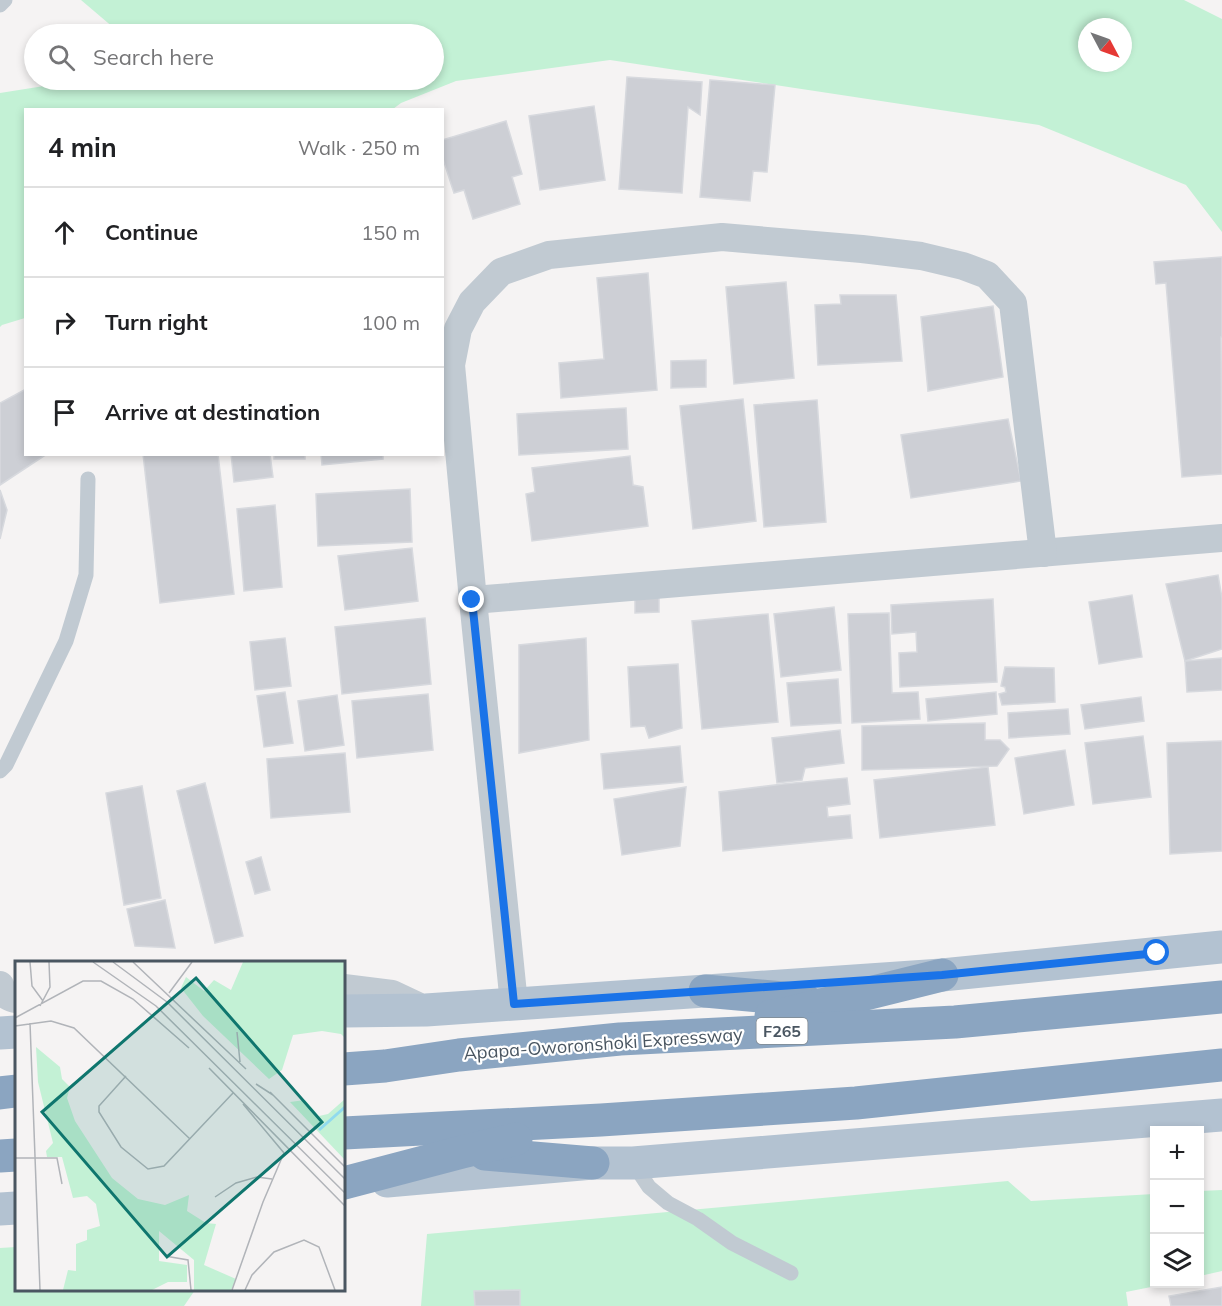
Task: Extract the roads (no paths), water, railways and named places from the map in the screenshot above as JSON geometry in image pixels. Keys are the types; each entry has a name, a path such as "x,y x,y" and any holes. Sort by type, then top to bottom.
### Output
{"highway":[{"path":"620,1039 785,1014 942,975"},
{"path":"705,992 830,1002 955,1022"},
{"name":"Apapa-Oworonshoki Expressway","path":"345,1069 620,1039 955,1022 1222,997"},
{"path":"345,1134 856,1103 1222,1065"},
{"path":"0,1093 15,1091"},
{"path":"345,1184 462,1152 601,1120"},
{"path":"345,1134 462,1152 593,1163"},
{"path":"0,1156 15,1155"}],"main road":[{"path":"345,1011 426,1010 942,975 1222,946"},
{"path":"0,1033 15,1032"},
{"path":"345,1184 1222,1115"},
{"path":"0,1209 15,1208"}],"street":[{"path":"514,1004 472,600 451,365 458,329 472,302 501,272 549,255 722,237 921,256 963,266 987,275 1013,303 1043,553"},
{"path":"472,600 1222,538"},
{"path":"0,985 9,998 15,999"},
{"path":"345,988 392,994 426,1010"}],"lane":[{"path":"0,5 5,0"},
{"path":"0,771 6,765 66,641 86,575 88,479"},
{"path":"633,1163 649,1187 668,1203 698,1219 732,1243 791,1273"}]}
